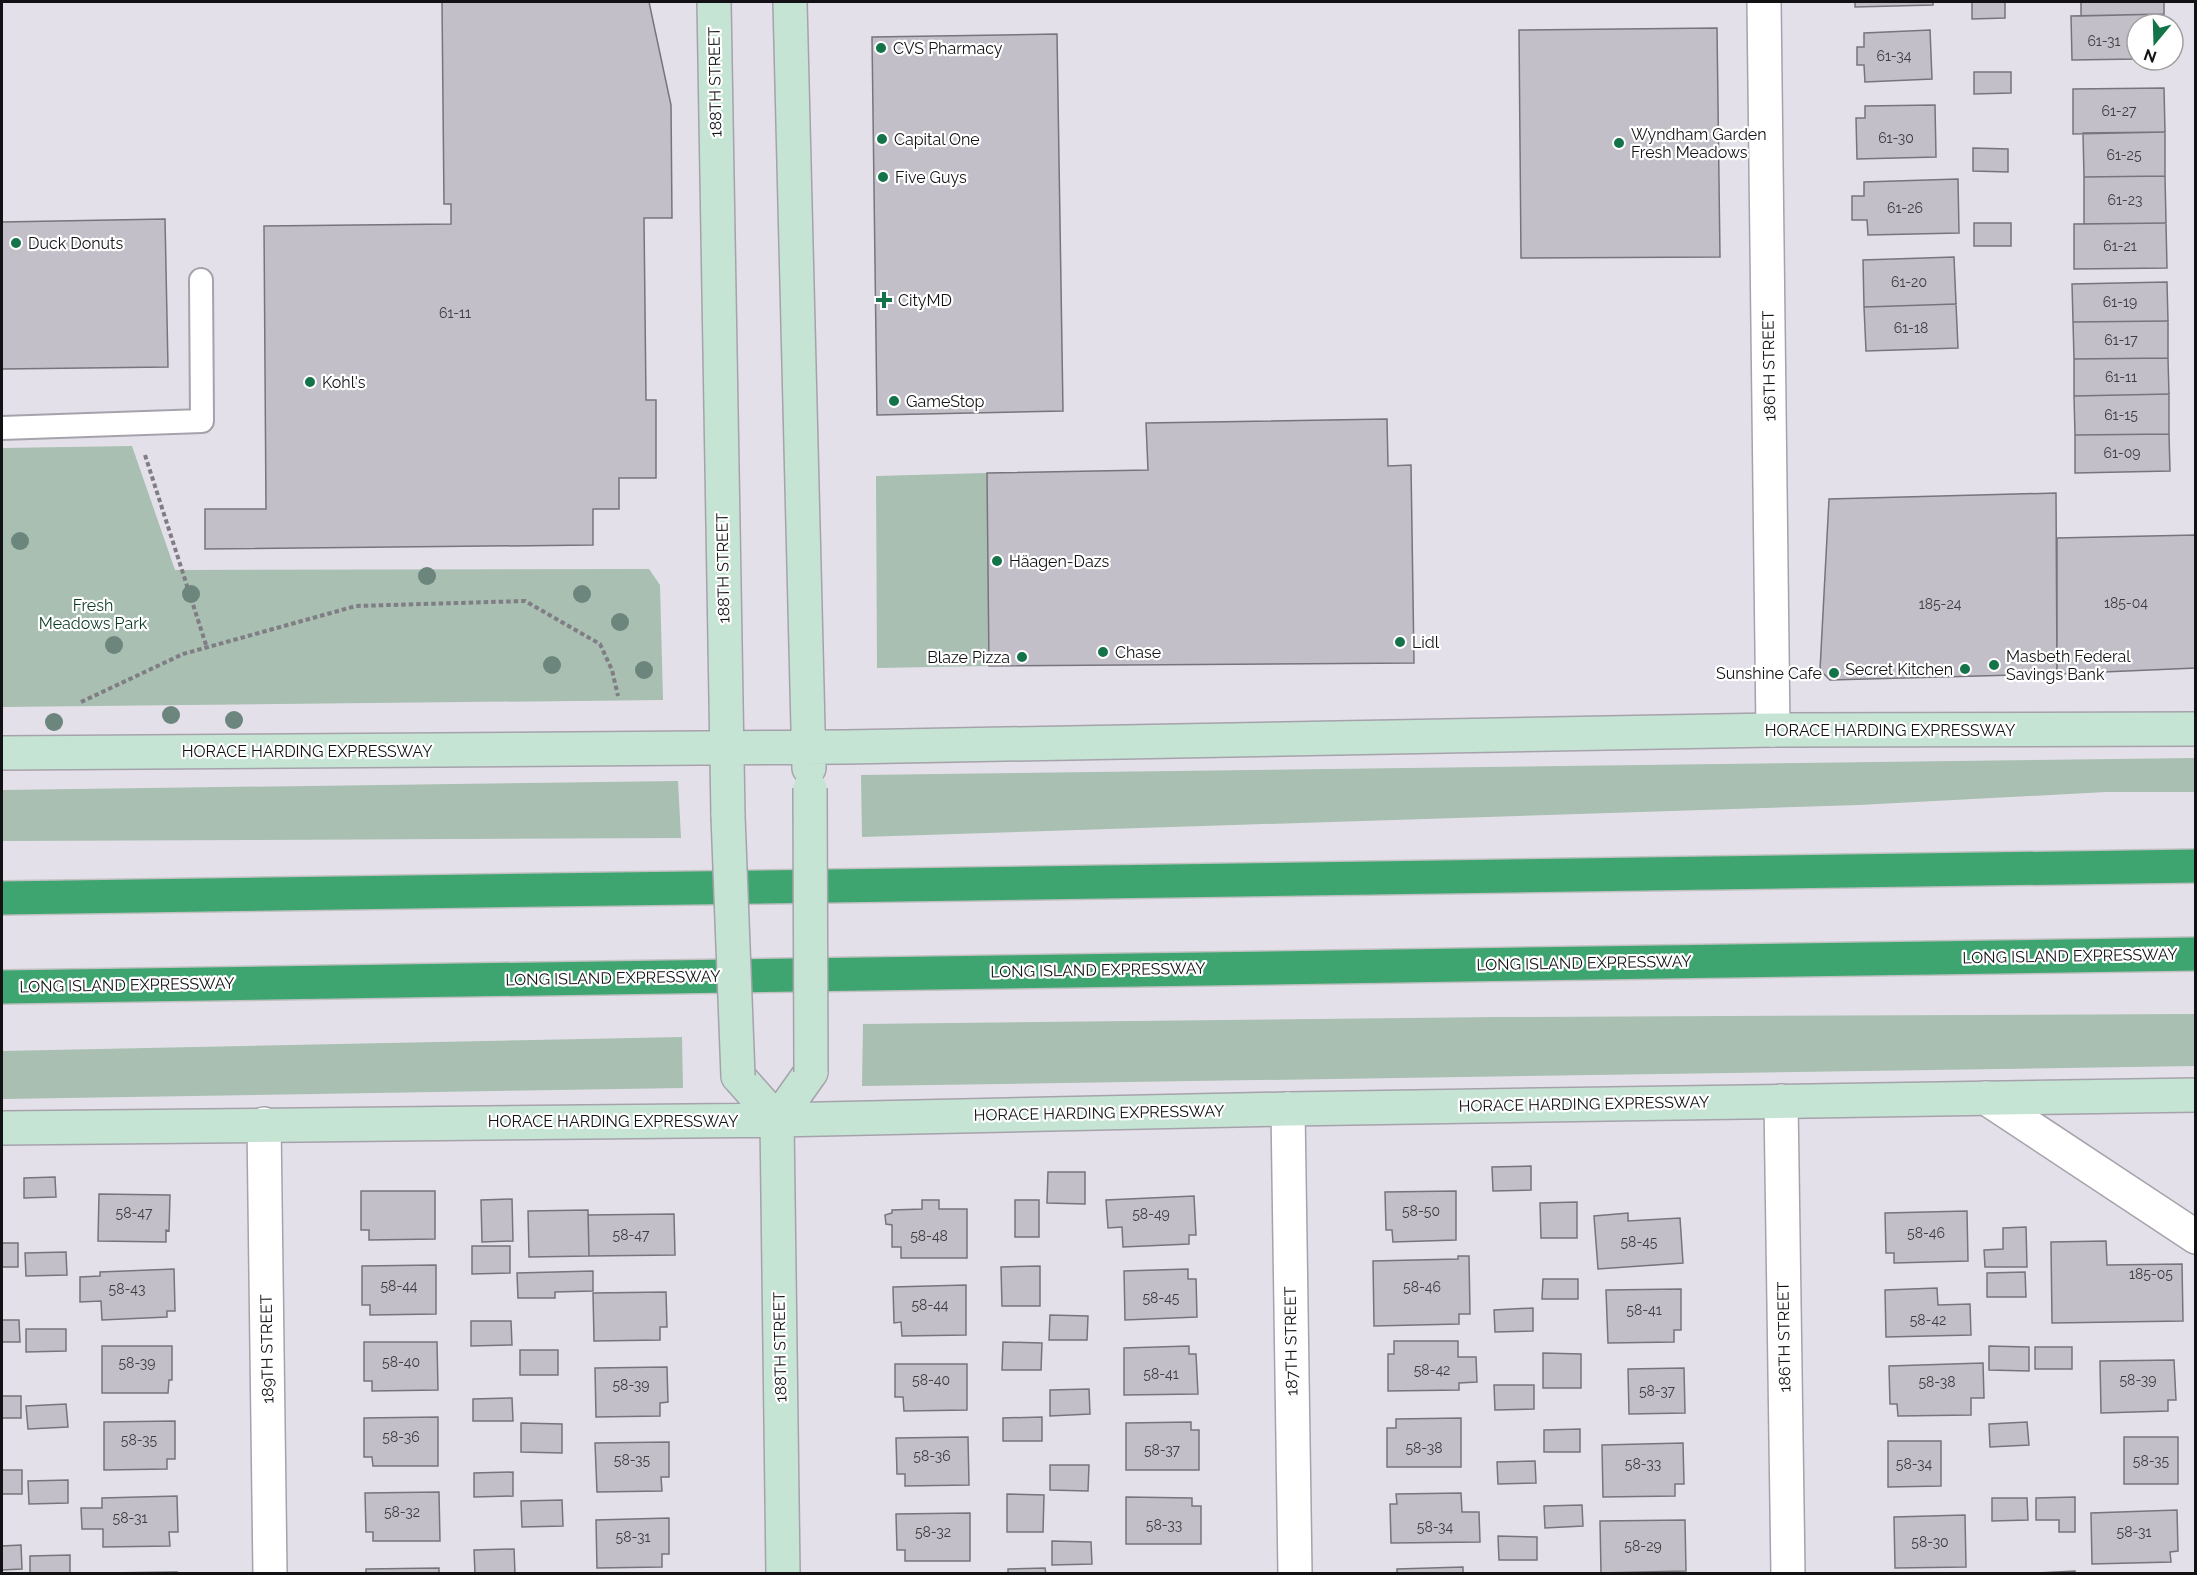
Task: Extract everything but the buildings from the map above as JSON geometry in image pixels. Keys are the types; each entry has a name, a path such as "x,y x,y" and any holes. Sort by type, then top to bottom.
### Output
{"highway":[{"path":"2076,868 2196,858"},
{"path":"2,898 2196,866"},
{"name":"LONG ISLAND EXPRESSWAY","path":"2,987 2196,954"},
{"path":"2128,955 2196,960"}],"main road":[{"name":"188TH STREET","path":"714,2 726,748 738,1076 777,1120 783,1574"},
{"path":"777,1120 811,1072 810,788 807,747 790,2"},
{"name":"HORACE HARDING EXPRESSWAY","path":"2,753 807,747 1773,730 2196,729"},
{"name":"HORACE HARDING EXPRESSWAY","path":"2,1128 777,1120 1288,1109 2196,1095"}],"street":[{"name":"186TH STREET","path":"1764,2 1773,730"},
{"path":"1986,1098 2196,1237"},
{"name":"186TH STREET","path":"1781,1101 1788,1574"},
{"name":"187TH STREET","path":"1288,1109 1295,1574"},
{"name":"189TH STREET","path":"264,1124 270,1574"}],"lane":[{"path":"2,428 202,421 201,280"}],"path":[{"path":"143,447 207,648"},
{"path":"81,702 183,654 356,606 525,601 600,644 612,670 618,696"}],"green space":[{"name":"Fresh Meadows Park","path":"132,446 175,570 649,569 660,585 663,700 2,707 2,448"},
{"path":"987,473 989,666 877,668 876,476"},
{"path":"2195,758 2195,792 2106,792 1859,805 862,837 861,775"},
{"path":"678,781 681,838 2,841 2,790"},
{"path":"2195,1014 2195,1066 862,1086 863,1024 1498,1017"},
{"path":"682,1037 683,1088 2,1099 2,1051"}],"place":[{"name":"CVS Pharmacy","path":"881,48"},
{"name":"Capital One","path":"882,139"},
{"name":"Wyndham Garden Fresh Meadows","path":"1619,143"},
{"name":"Five Guys","path":"883,177"},
{"name":"Duck Donuts","path":"16,243"},
{"name":"CityMD","path":"884,300"},
{"name":"Kohl's","path":"310,382"},
{"name":"GameStop","path":"894,401"},
{"name":"Häagen-Dazs","path":"997,561"},
{"name":"Lidl","path":"1400,642"},
{"name":"Chase","path":"1103,652"},
{"name":"Blaze Pizza","path":"1022,657"},
{"name":"Masbeth Federal Savings Bank","path":"1994,665"},
{"name":"Secret Kitchen","path":"1965,669"},
{"name":"Sunshine Cafe","path":"1834,673"}]}
